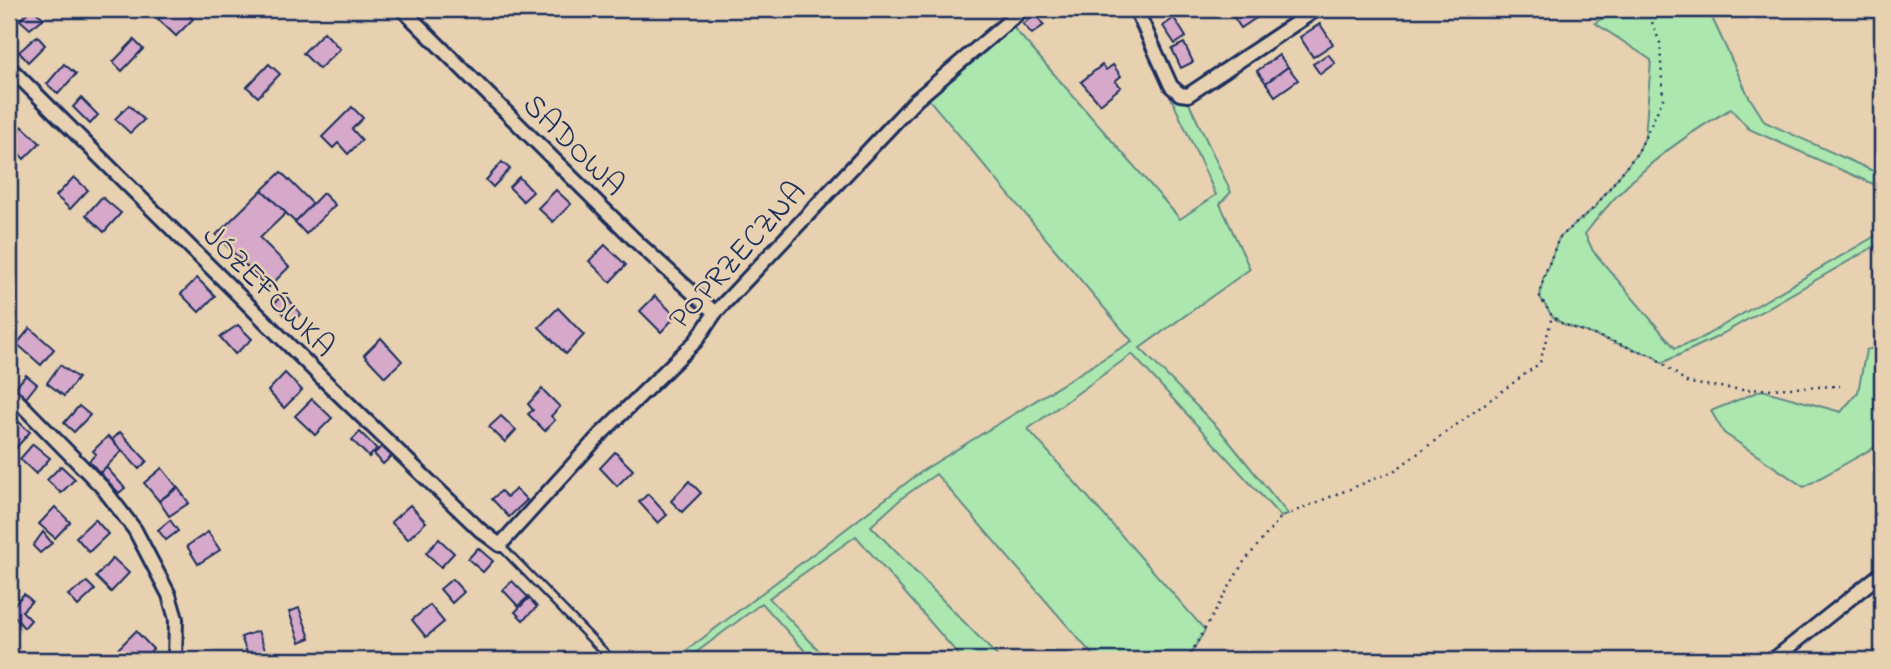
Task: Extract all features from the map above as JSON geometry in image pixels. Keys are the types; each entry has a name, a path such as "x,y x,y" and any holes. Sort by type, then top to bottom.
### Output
{"street":[{"name":"SADOWA","path":"402,9 638,243 715,313"},
{"name":"POPRZECZNA","path":"500,545 599,436 696,341 715,313 916,100 1023,9"},
{"path":"1136,9 1171,86 1180,94 1188,95 1317,9"},
{"name":"JÓZEFÓWKA","path":"9,67 326,382 500,545"},
{"path":"9,392 103,488 135,530 169,595 176,619 175,660"},
{"path":"1773,660 1882,573"}],"lane":[{"path":"500,545 606,654"}],"path":[{"path":"1647,9 1660,43 1663,99 1638,152 1594,208 1559,238 1543,279 1540,297 1552,316 1563,324 1653,356 1688,383 1744,390 1840,386"},
{"path":"1187,660 1243,563 1281,517 1394,471 1540,363 1552,316"}],"green space":[{"path":"1616,9 1708,9 1748,95 1765,122 1882,175 1882,188 1749,129 1731,109 1690,134 1651,164 1616,197 1585,234 1593,251 1675,348 1698,340 1882,232 1882,242 1715,338 1662,363 1653,356 1563,324 1552,316 1540,297 1543,279 1559,238 1594,208 1638,152 1645,137 1651,60 1595,23"},
{"path":"1013,27 1180,219 1216,195 1172,100 1187,99 1231,192 1220,204 1250,269 1140,348 1218,428 1288,514 1281,517 1132,354 1028,429 1205,630 1187,660 1097,660 936,474 903,497 871,526 1001,660 963,660 856,536 769,598 828,660 813,660 762,603 686,660 674,660 922,471 1132,341 926,96"},
{"path":"1882,346 1882,443 1804,487 1724,433 1711,411 1762,390 1841,412 1858,392 1866,350"}],"building":[{"path":"31,9 44,18 30,29 20,20"},
{"path":"168,9 183,9 193,19 176,36 158,19"},
{"path":"1244,9 1254,9 1259,16 1241,28 1233,16"},
{"path":"1035,14 1044,25 1032,34 1023,24"},
{"path":"1174,18 1186,37 1175,44 1163,26"},
{"path":"1320,24 1333,44 1313,57 1300,37"},
{"path":"324,32 340,49 319,69 303,53"},
{"path":"37,36 45,45 28,62 19,52"},
{"path":"134,40 143,49 122,71 113,62"},
{"path":"1184,43 1193,62 1181,68 1172,49"},
{"path":"1328,54 1335,63 1320,74 1313,64"},
{"path":"1279,55 1288,67 1266,83 1257,71"},
{"path":"64,64 76,74 58,94 47,84"},
{"path":"269,64 280,74 258,97 247,87"},
{"path":"1102,65 1106,70 1113,65 1121,76 1115,81 1121,87 1100,104 1081,82"},
{"path":"1288,67 1298,80 1275,96 1266,83"},
{"path":"81,98 98,115 90,124 73,107"},
{"path":"129,105 144,120 130,133 115,119"},
{"path":"352,107 363,118 352,129 362,140 348,154 338,143 333,148 322,137"},
{"path":"22,126 40,143 24,159 9,143"},
{"path":"502,162 510,169 493,187 486,180"},
{"path":"281,172 313,204 295,222 262,190"},
{"path":"74,177 88,190 70,209 56,196"},
{"path":"519,177 533,192 523,201 509,187"},
{"path":"262,190 286,213 260,238 289,267 268,288 216,235"},
{"path":"556,190 571,204 553,222 538,208"},
{"path":"323,193 335,205 306,234 295,222"},
{"path":"102,197 121,213 104,232 86,215"},
{"path":"605,245 626,265 610,282 589,261"},
{"path":"197,278 215,296 199,312 181,294"},
{"path":"284,294 301,314 291,322 274,303"},
{"path":"655,296 676,316 661,332 640,311"},
{"path":"558,308 584,335 566,354 539,327"},
{"path":"9,315 19,324 12,332 9,330"},
{"path":"238,325 252,339 235,354 220,337"},
{"path":"30,328 54,349 41,365 17,344"},
{"path":"381,338 402,361 385,377 364,355"},
{"path":"60,365 78,378 64,396 47,383"},
{"path":"285,373 302,390 284,408 268,391"},
{"path":"26,375 37,384 26,398 15,388"},
{"path":"542,389 560,407 551,416 555,420 545,431 528,414 533,410 528,404"},
{"path":"312,399 332,418 315,435 295,416"},
{"path":"79,406 90,415 74,432 64,423"},
{"path":"9,413 19,422 9,433"},
{"path":"501,416 516,430 505,442 489,427"},
{"path":"19,422 30,432 16,448 9,441 9,433"},
{"path":"120,432 147,461 139,469 112,440"},
{"path":"360,432 377,449 369,457 352,440"},
{"path":"108,436 122,451 100,473 89,461 96,454 93,451"},
{"path":"33,444 50,458 36,474 20,459"},
{"path":"383,445 393,455 383,464 374,454"},
{"path":"615,452 633,470 617,486 600,468"},
{"path":"61,466 75,479 61,493 47,480"},
{"path":"106,467 125,488 119,493 100,473"},
{"path":"162,468 177,487 159,501 144,483"},
{"path":"689,481 701,493 682,512 671,501"},
{"path":"178,488 189,503 169,516 159,501"},
{"path":"516,489 527,500 509,517 492,499 501,491 507,497"},
{"path":"648,494 667,515 658,523 639,502"},
{"path":"410,505 426,522 408,539 391,522"},
{"path":"55,507 70,522 55,538 39,524"},
{"path":"95,519 108,534 89,552 76,537"},
{"path":"170,520 178,531 166,540 158,530"},
{"path":"43,532 52,543 40,553 33,546"},
{"path":"208,532 220,550 198,564 187,546"},
{"path":"439,539 454,553 441,567 426,553"},
{"path":"478,548 493,561 483,572 468,559"},
{"path":"113,558 129,573 111,592 96,577"},
{"path":"452,579 464,592 452,603 440,589"},
{"path":"512,581 528,597 518,606 503,590"},
{"path":"87,582 95,590 78,606 68,595"},
{"path":"24,594 32,601 22,611 31,620 24,628 9,610"},
{"path":"529,598 537,607 523,620 515,612"},
{"path":"430,605 444,622 426,637 412,620"},
{"path":"299,608 310,638 300,642 289,612"},
{"path":"136,631 153,649 142,660 124,660 116,651"},
{"path":"258,631 269,660 250,660 241,637"}]}
